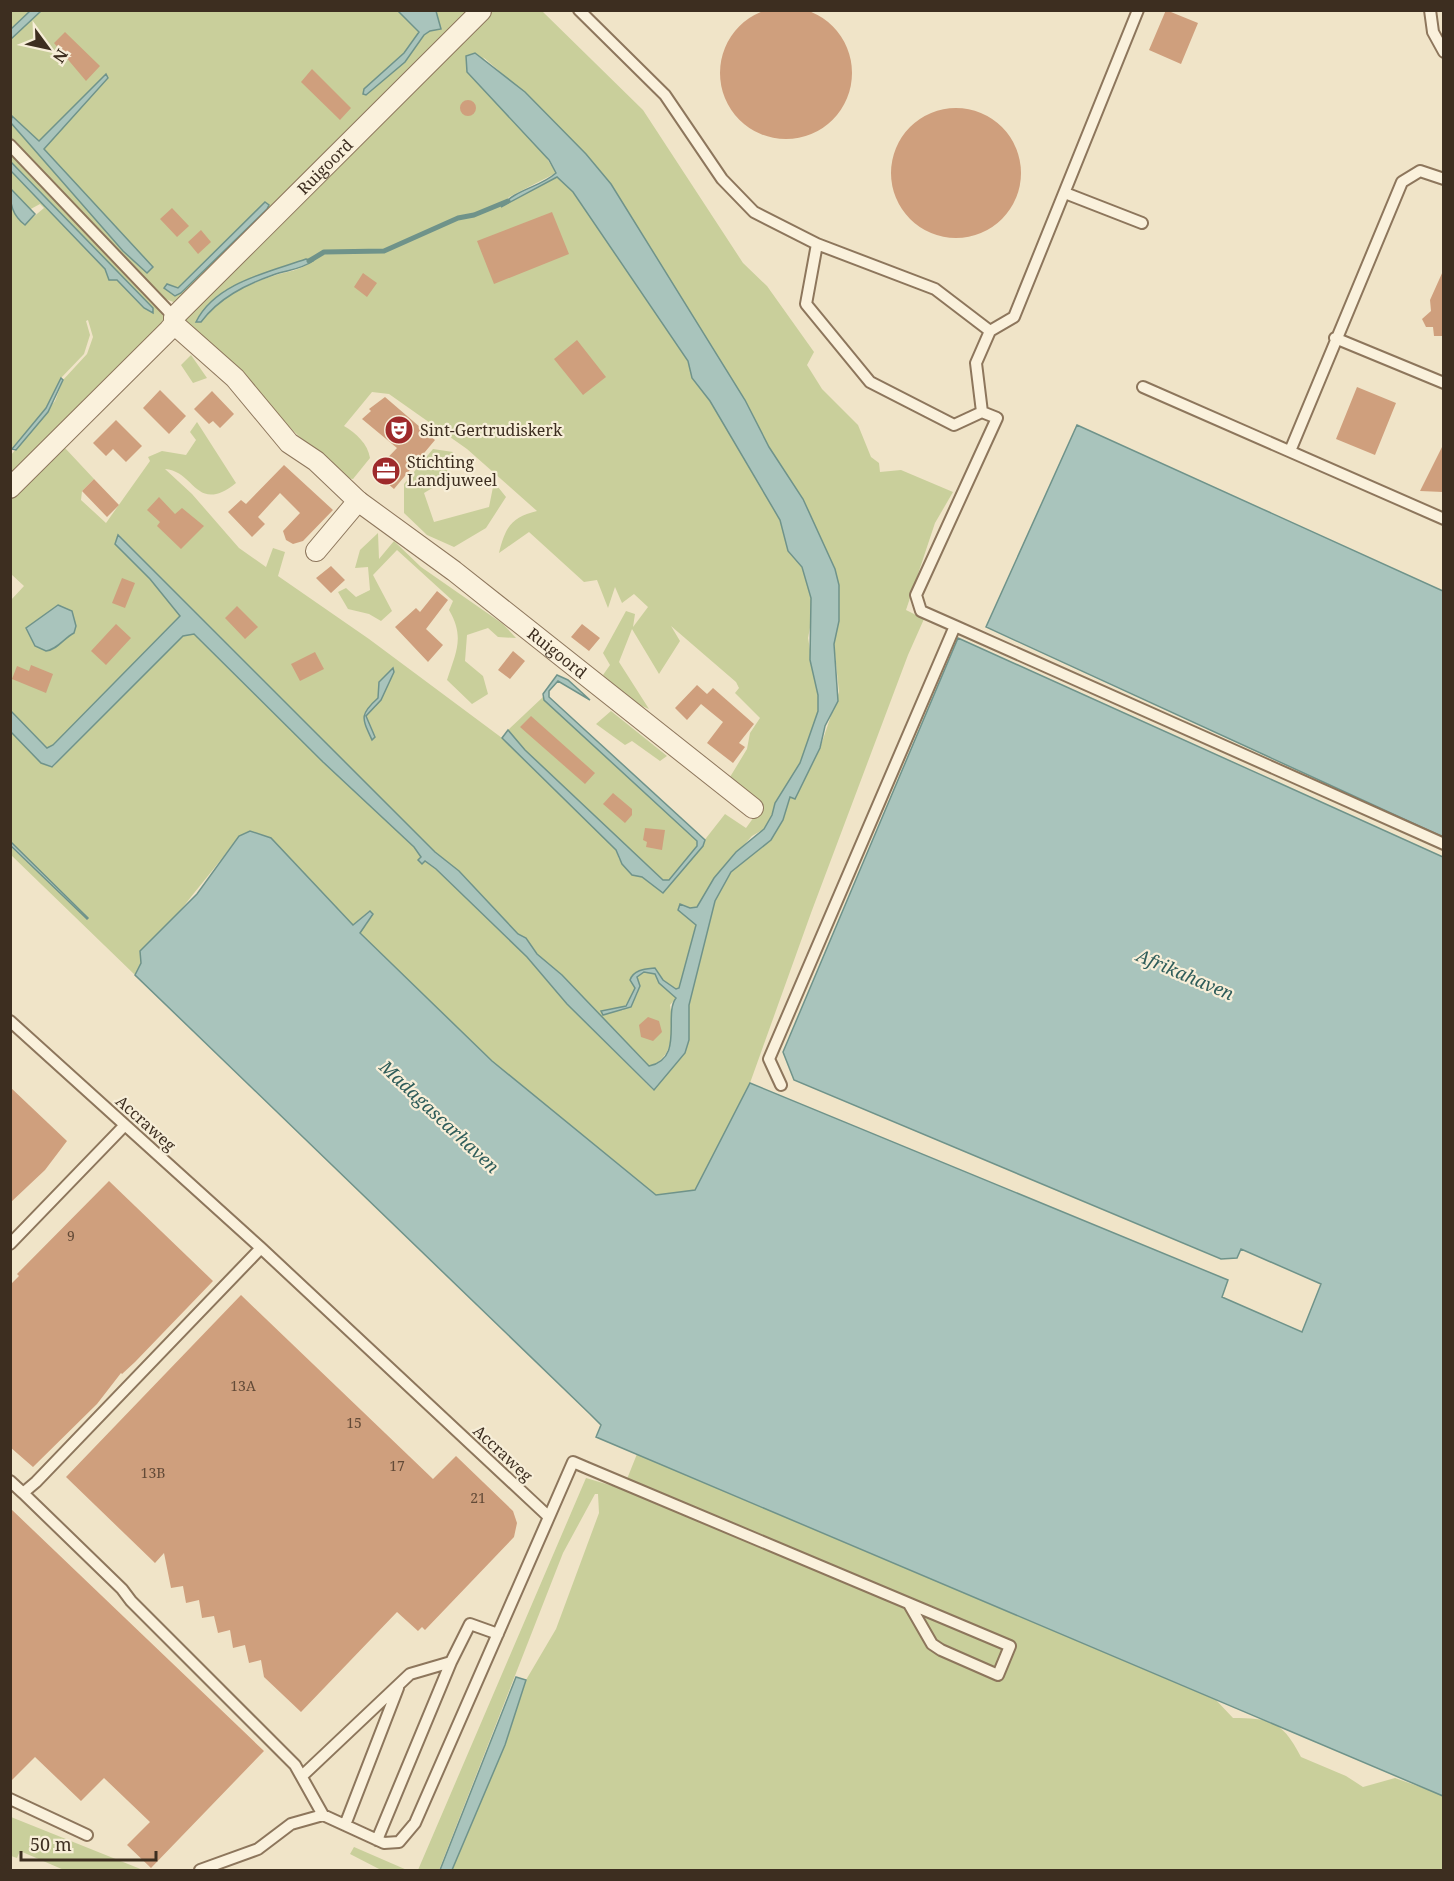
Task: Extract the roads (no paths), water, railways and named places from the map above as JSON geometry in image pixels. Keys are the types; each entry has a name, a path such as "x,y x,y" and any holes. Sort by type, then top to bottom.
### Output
{"street":[{"name":"Ruigoord","path":"10,488 481,11"},
{"name":"Ruigoord","path":"174,321 235,378 290,443 316,460 358,501 454,571 753,808"},
{"path":"315,551 358,501"}],"lane":[{"path":"579,10 664,95 722,179 754,212 817,244 935,289 990,332"},
{"path":"982,412 976,363 990,332 1014,317 1138,10"},
{"path":"1430,10 1433,32 1443,52"},
{"path":"10,145 174,321"},
{"path":"1290,451 1335,338 1402,182 1420,171 1443,179"},
{"path":"1065,193 1142,223"},
{"path":"817,244 806,304 870,382 954,425 982,412 997,418 916,595 921,610 1443,844"},
{"path":"1335,338 1443,383"},
{"path":"1143,387 1443,519"},
{"path":"781,1084 769,1059 956,626"},
{"name":"Accraweg","path":"10,1021 261,1248 549,1517"},
{"path":"10,1244 125,1125"},
{"path":"23,1493 261,1248"},
{"path":"10,1481 122,1589 131,1601 296,1765 323,1815 384,1843 399,1842 415,1823 573,1462 1010,1646 998,1675 932,1644 909,1604"},
{"path":"377,1840 451,1662 470,1624 498,1634"},
{"path":"302,1776 410,1674 451,1662"},
{"path":"345,1825 399,1684"},
{"path":"10,1799 87,1834"},
{"path":"200,1870 258,1849 291,1824 323,1815"}],"water":[{"path":"30,11 41,11 11,39 11,29"},
{"path":"398,11 436,11 441,29 424,35 405,62 366,95 363,94 364,89 404,53 419,32"},
{"path":"475,53 525,92 586,154 611,184 745,400 769,447 803,499 835,569 839,585 839,621 834,644 838,701 825,726 820,748 795,799 790,797 783,820 771,840 731,872 715,901 689,1005 689,1040 685,1053 654,1090 567,1004 527,957 436,869 425,861 422,864 418,860 421,857 414,847 323,762 194,634 183,636 52,767 41,763 11,732 11,711 47,748 53,745 180,616 150,579 115,544 118,535 435,852 459,871 518,934 526,938 537,954 562,975 649,1066 660,1061 667,1054 670,1045 671,1015 676,998 659,983 655,974 644,972 637,977 640,986 631,1007 603,1015 601,1011 626,1006 635,988 630,980 641,970 655,968 663,980 676,989 679,988 696,925 678,910 680,904 690,908 697,907 714,878 736,852 764,829 772,815 775,803 800,763 818,711 818,695 810,660 811,598 802,567 788,551 780,520 710,401 692,378 688,361 573,192 557,177 501,207 513,196 556,173 549,160 467,72 466,56"},
{"path":"106,74 108,78 44,149 153,267 147,273 123,251 11,123 12,116 39,141"},
{"path":"11,162 153,308 153,313 144,308 117,280 109,280 105,269 11,171"},
{"path":"10,188 35,214 25,225 13,209"},
{"path":"265,202 269,205 267,209 181,293 175,296 164,288 167,284 178,288"},
{"path":"306,259 313,261 252,283 224,299 201,322 196,322 205,309 229,288 260,274"},
{"path":"61,378 63,380 48,412 16,450 12,449 46,408"},
{"path":"1077,425 1443,591 1443,837 986,627"},
{"path":"58,605 72,611 76,626 74,633 54,648 46,651 35,646 26,628"},
{"path":"958,638 1443,857 1443,1796 596,1437 601,1425 135,975 141,963 140,951 197,894 239,836 250,831 271,838 353,925 370,911 373,914 360,933 492,1061 656,1195 695,1190 750,1083 1228,1280 1222,1297 1302,1332 1321,1284 1241,1249 1237,1258 1221,1259 794,1080 783,1052"},
{"path":"393,668 394,672 381,700 366,716 375,737 372,740 364,722 365,713 378,698 379,682"},
{"path":"557,675 568,680 590,700 558,681 549,691 549,697 705,840 703,846 663,893 642,877 632,875 622,864 616,850 502,738 508,730 525,750 663,880 669,880 697,846 697,841 544,700 543,694"},
{"path":"11,842 88,918 87,919 11,846"},
{"path":"516,1677 526,1680 505,1745 452,1870 440,1870"}],"waterway":[{"path":"309,261 324,252 384,251 458,218 474,215 508,201"}],"place":[{"name":"Sint-Gertrudiskerk","path":"399,430"},
{"name":"Stichting Landjuweel","path":"386,471"}],"water label":[{"name":"Afrikahaven","path":"1185,975"},
{"name":"Madagascarhaven","path":"439,1117"}]}
